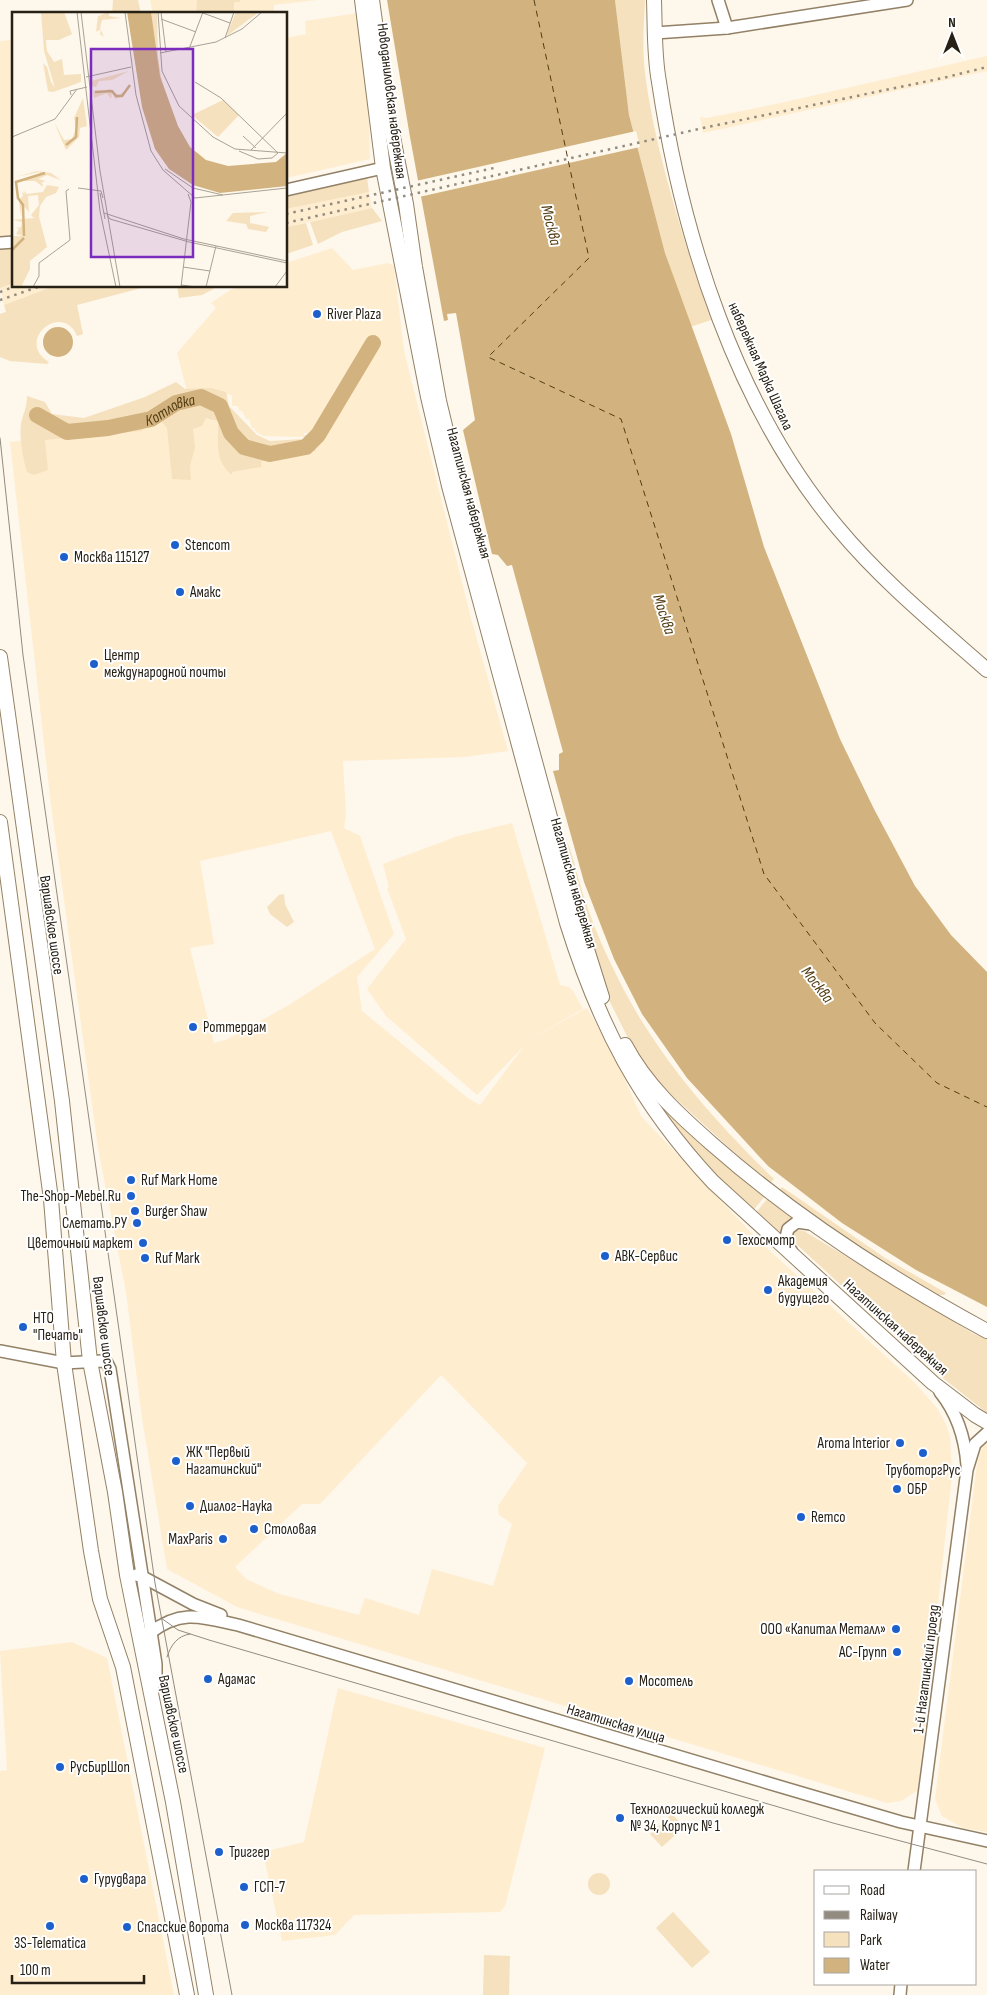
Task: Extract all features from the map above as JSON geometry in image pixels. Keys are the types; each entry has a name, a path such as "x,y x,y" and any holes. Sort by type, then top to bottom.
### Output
{"main road":[{"name":"Новоданиловская набережная","path":"362,0 390,207"},
{"name":"Новоданиловская набережная","path":"372,0 386,101 406,204"},
{"name":"набережная Марка Шагала","path":"654,0 658,80 672,152 701,263 738,363 768,425 801,480 852,545 881,575 987,670"},
{"name":"Нагатинская набережная","path":"406,204 426,334 448,440 578,924 606,1007 630,1056 654,1089 674,1110 744,1172 811,1224 877,1267 987,1331"},
{"name":"Нагатинская набережная","path":"390,207 428,398 447,478 564,914 582,973 598,1011 633,1079 673,1137 713,1182 933,1383 987,1422"},
{"name":"Варшавское шоссе","path":"0,657 62,1102 90,1361 115,1492 134,1575 145,1666 152,1692 206,1995"},
{"path":"0,822 51,1199 64,1363 91,1550 100,1599 124,1676 187,1995"}],"street":[{"path":"718,0 727,28"},
{"path":"655,33 727,28 906,0"},
{"path":"288,190 384,168"},
{"path":"793,1254 785,1241 788,1229 797,1222 811,1224"},
{"path":"0,1351 64,1363 90,1361"},
{"path":"933,1383 956,1416 964,1442 967,1470"},
{"path":"967,1470 975,1444 987,1433"},
{"name":"1-й Нагатинский проезд","path":"914,1870 967,1470"},
{"path":"134,1575 238,1625"},
{"path":"134,1575 150,1633 156,1674 152,1692"},
{"path":"150,1633 170,1620 190,1616 238,1625"},
{"name":"Нагатинская улица","path":"238,1625 747,1777 920,1826 987,1841"}],"shaded area":[{"path":"150,0 317,0 274,5 274,12 153,12"},
{"path":"358,13 368,96 370,159 288,178 288,38 306,34 305,21"},
{"path":"12,40 12,236 0,237 0,41"},
{"path":"987,56 987,71 703,133 700,117 707,118 776,104"},
{"path":"369,192 372,208 288,227 288,209"},
{"path":"332,248 353,270 388,263 394,266 404,351 471,618 508,751 465,757 343,761 346,815 344,828 360,836 394,934 357,977 362,1011 469,1099 480,1105 524,1046 477,1095 386,1016 367,989 406,939 387,888 389,887 383,864 458,836 512,823 560,985 569,987 573,991 583,1009 525,1042 587,1008 614,1055 641,1116 757,1239 915,1383 937,1408 946,1424 950,1437 952,1475 918,1790 901,1801 887,1803 237,1607 167,1569 142,1418 126,1292 98,1148 51,805 10,442 215,414 239,458 310,450 376,343 371,339 360,360 358,359 354,367 350,366 313,433 304,433 304,437 263,436 255,431 255,428 252,428 249,419 246,419 242,411 239,411 238,406 232,406 232,395 187,391 177,353 216,308 211,303 234,288 288,288 288,262","holes":["331,831 375,949 289,1005 226,1040 214,1043 190,948 214,944 200,861","441,1375 527,1463 498,1506 499,1515 512,1524 493,1586 432,1569 419,1615 365,1598 359,1615 279,1594 246,1579 235,1567 302,1504 320,1504"]},
{"path":"12,284 12,288 49,288 4,305 0,288"},
{"path":"987,1443 987,1832 963,1828 942,1816 935,1799 977,1464 982,1447"},
{"path":"72,1642 107,1658 174,1995 0,1995 0,1771 7,1770 0,1651"},
{"path":"338,1688 545,1748 505,1906 500,1912 354,1915 335,1935 282,1941 263,1852 304,1842"}],"green space":[{"path":"113,0 138,0 141,12 112,12"},
{"path":"197,0 240,0 240,2 234,2 234,12 196,12"},
{"path":"615,0 645,0 644,64 656,134 681,229 711,320 690,327 665,253 629,115"},
{"path":"367,177 369,192 288,209 288,196"},
{"path":"372,208 382,221 342,232 318,244 310,222"},
{"path":"306,223 313,245 288,253 288,227"},
{"path":"12,248 12,284 0,288 0,250"},
{"path":"49,288 141,288 77,305 83,334 77,336 70,326 62,322 53,323 45,328 39,335 37,344 40,353 49,362 47,364 10,361 0,357 0,314 6,312 4,305"},
{"path":"177,288 215,288 202,295 179,298"},
{"path":"176,382 185,389 211,388 226,392 229,406 257,435 270,441 303,439 305,435 313,434 336,391 341,392 344,396 315,446 316,451 274,454 261,462 261,467 232,472 232,475 219,457 218,421 206,418 202,426 193,429 195,448 190,466 191,480 172,479 167,428 162,422 147,424 142,431 45,440 48,470 34,475 27,472 22,448 21,424 27,396 45,402 52,414 84,418 145,397"},
{"path":"563,834 571,852 598,936 627,996 644,1025 704,1106 774,1179 769,1184 655,1080 635,1052 607,996 563,847"},
{"path":"284,894 285,904 294,922 287,927 270,914 267,907 279,895"},
{"path":"646,1088 668,1114 765,1196 751,1213 682,1140"},
{"path":"782,1187 885,1258 946,1293 938,1295 885,1264 778,1192"},
{"path":"768,1198 794,1218 783,1225 779,1238 754,1215"},
{"path":"798,1230 804,1231 974,1334 987,1339 987,1413 938,1374 793,1241 793,1233"},
{"path":"672,1814 684,1827 662,1847 650,1834"},
{"path":"599,1873 607,1876 610,1884 607,1892 599,1895 591,1892 588,1884 591,1876"},
{"path":"673,1912 710,1952 692,1968 656,1928"},
{"path":"484,1955 510,1956 509,1995 483,1995"}],"water":[{"name":"Москва","path":"387,0 615,0 629,115 665,253 731,434 764,547 840,739 874,809 915,886 951,935 987,972 987,1307 916,1270 842,1223 768,1166 687,1078 642,1014 614,959 584,882 553,771 559,770 559,754 563,752 512,565 507,566 498,555 492,554 463,430 475,420 456,313 447,314 448,320 444,321"},
{"path":"58,327 69,331 73,342 69,353 58,357 47,353 43,342 47,331"}],"pier":[{"path":"636,131 640,147 419,197 416,181"}],"waterway":[{"name":"Котловка","path":"37,415 67,432 108,428 151,419 176,403 201,397 220,406 231,433 244,447 270,454 306,447 318,435 373,343"}],"ferry route":[{"path":"534,0 589,258 488,357 621,419 764,874 875,1023 937,1083 987,1107"}],"tram line":[{"path":"0,438 23,655 155,1583 232,1995"},
{"path":"161,1618 178,1630 209,1640 833,1823 987,1864"},
{"path":"167,1657 175,1642 181,1637 190,1634"}],"railway":[{"path":"288,223 703,128 943,78 987,67"},
{"path":"288,214 494,168"},
{"path":"0,292 12,288"},
{"path":"0,300 35,288"}],"place":[{"name":"River Plaza","path":"317,314"},
{"name":"Stencom","path":"175,545"},
{"name":"Москва 115127","path":"64,557"},
{"name":"Амакс","path":"180,592"},
{"name":"Центр международной почты","path":"94,664"},
{"name":"Роттердам","path":"193,1027"},
{"name":"Ruf Mark Home","path":"131,1180"},
{"name":"The-Shop-Mebel.Ru","path":"131,1196"},
{"name":"Burger Shaw","path":"135,1211"},
{"name":"Слетать.РУ","path":"137,1223"},
{"name":"Техосмотр","path":"727,1240"},
{"name":"Цветочный маркет","path":"143,1243"},
{"name":"АВК-Сервис","path":"605,1256"},
{"name":"Ruf Mark","path":"145,1258"},
{"name":"Академия будущего","path":"768,1290"},
{"name":"НТО \"Печать\"","path":"23,1327"},
{"name":"Aroma Interior","path":"900,1443"},
{"name":"ТруботоргРус","path":"923,1453"},
{"name":"ЖК \"Первый Нагатинский\"","path":"176,1461"},
{"name":"ОБР","path":"897,1489"},
{"name":"Диалог-Наука","path":"190,1506"},
{"name":"Remco","path":"801,1517"},
{"name":"Столовая","path":"254,1529"},
{"name":"MaxParis","path":"223,1539"},
{"name":"ООО «Капитал Металл»","path":"896,1629"},
{"name":"АС-Групп","path":"897,1652"},
{"name":"Адамас","path":"208,1679"},
{"name":"Мосотель","path":"629,1681"},
{"name":"РусБирШоп","path":"60,1767"},
{"name":"Технологический колледж № 34, Корпус № 1","path":"620,1818"},
{"name":"Триггер","path":"219,1852"},
{"name":"Гурудвара","path":"84,1879"},
{"name":"ГСП-7","path":"244,1887"},
{"name":"Москва 117324","path":"245,1925"},
{"name":"3S-Telematica","path":"50,1926"},
{"name":"Спасские ворота","path":"127,1927"}]}
